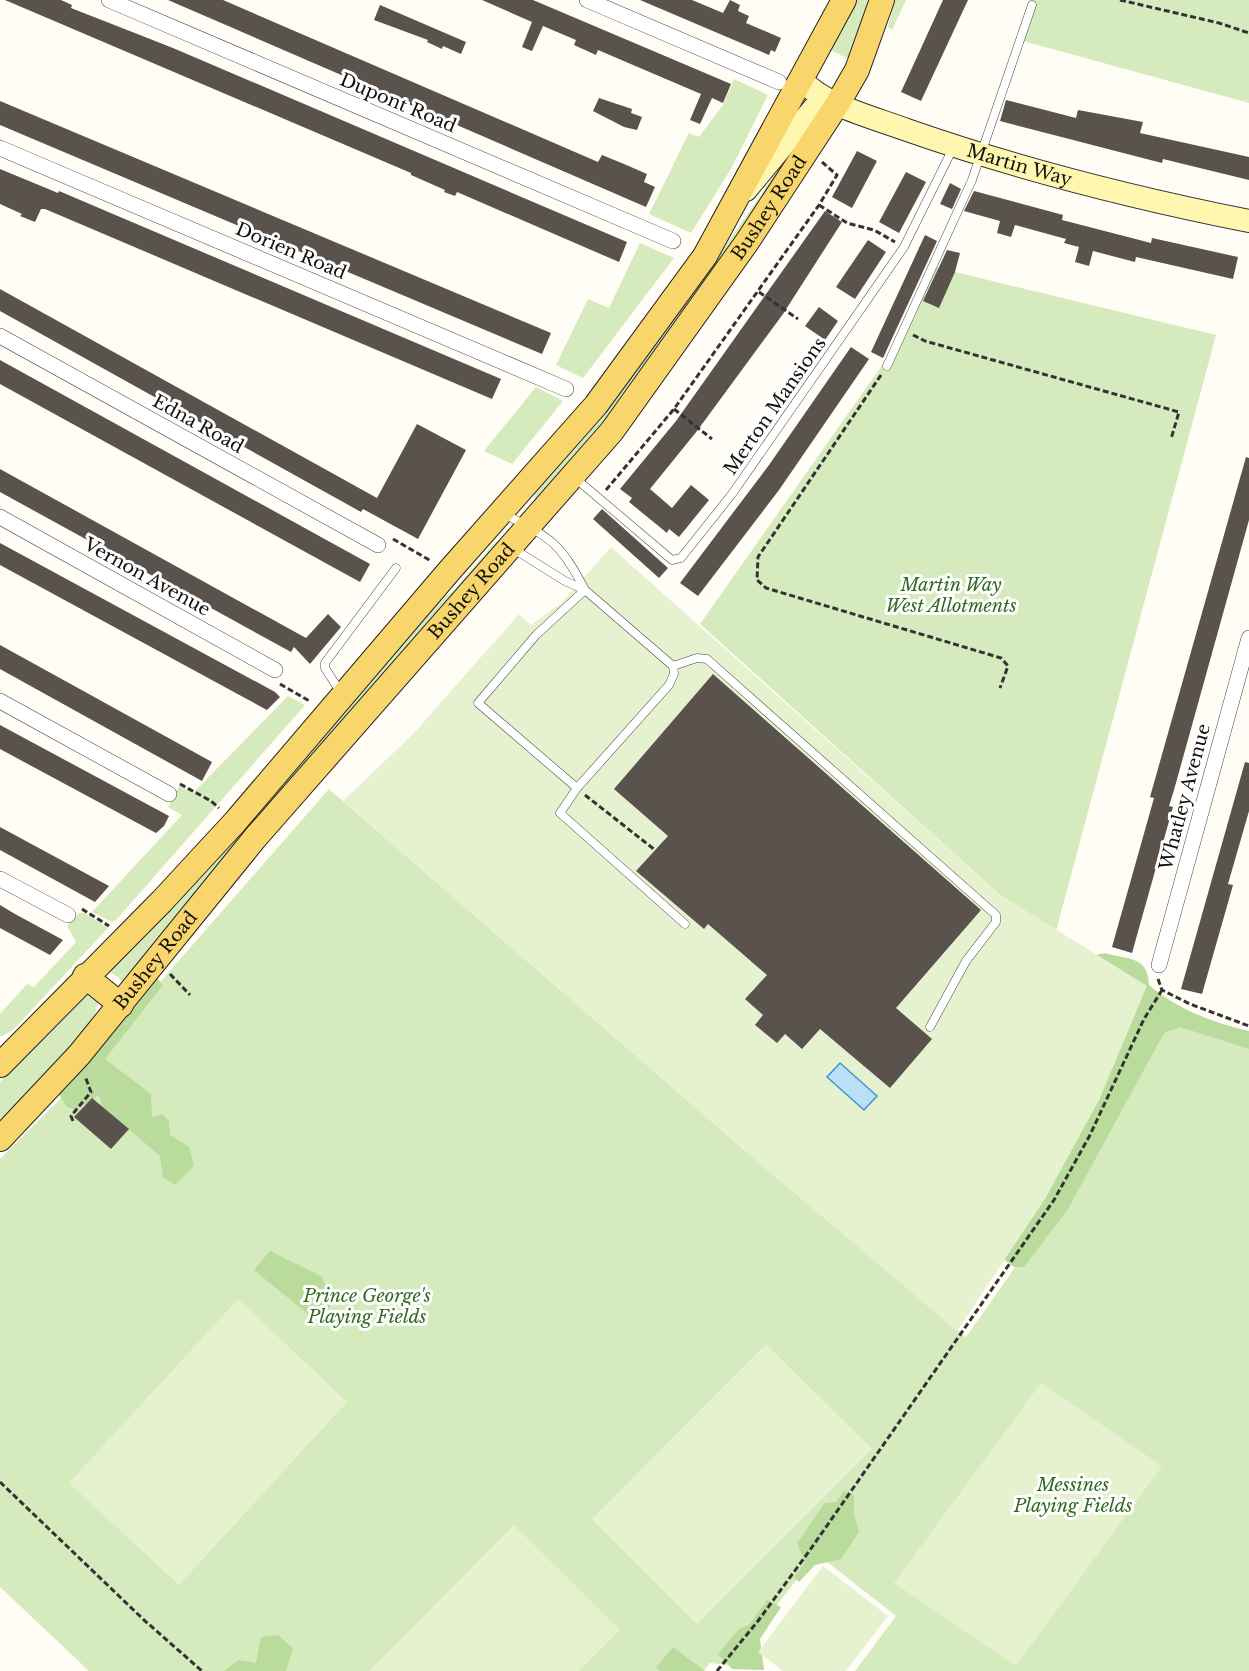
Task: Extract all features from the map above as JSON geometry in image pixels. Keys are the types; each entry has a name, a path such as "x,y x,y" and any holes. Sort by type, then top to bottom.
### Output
{"main road":[{"name":"Bushey Road","path":"0,1065 85,976 162,901 235,822 603,396 705,256 740,196 790,81 844,0"},
{"name":"Bushey Road","path":"0,1139 44,1094 121,1005 255,838 612,431 747,242 834,102 857,70 882,0"},
{"name":"Martin Way","path":"790,81 834,102 954,147 1152,202 1249,221"},
{"name":"Bushey Road","path":"740,196 757,180 814,108 834,102"},
{"path":"85,976 121,1005"}],"street":[{"name":"Dupont Road","path":"109,0 673,241"},
{"path":"587,0 790,81"},
{"name":"Dorien Road","path":"0,148 566,389"},
{"name":"Edna Road","path":"0,336 378,545"},
{"name":"Vernon Avenue","path":"0,517 275,670"},
{"name":"Whatley Avenue","path":"1159,965 1249,638"},
{"path":"0,700 169,794"},
{"path":"0,879 68,915"}],"lane":[{"path":"887,366 934,267 981,155 1032,5"},
{"name":"Merton Mansions","path":"574,476 672,560 681,558 732,494 904,247 954,147"},
{"path":"501,512 549,537 561,549 585,590"},
{"path":"511,548 565,581 585,590 673,666 674,674 662,694 577,788 560,813 685,924"},
{"path":"344,696 325,668 326,663 396,568"},
{"path":"577,788 478,703 536,635 585,590"},
{"path":"673,666 697,658 706,659 996,915 996,922 966,962 930,1027"}],"path":[{"path":"1119,0 1209,20 1249,33"},
{"path":"599,498 674,409 819,206 837,175 822,162"},
{"path":"819,206 847,223 874,230 904,247"},
{"path":"759,292 798,319"},
{"path":"903,330 925,341 1179,412 1172,439"},
{"path":"887,366 758,557 757,580 766,588 1001,658 1008,666 1000,688"},
{"path":"674,409 712,439"},
{"path":"378,545 385,534 438,565"},
{"path":"275,670 273,680 315,704"},
{"path":"169,794 175,782 194,790 219,808"},
{"path":"577,788 655,850"},
{"path":"68,915 81,908 112,927 116,922"},
{"path":"155,961 190,995"},
{"path":"717,1671 758,1621 810,1550 1054,1200 1090,1135 1144,1019 1162,990 1190,1004 1249,1026"},
{"path":"73,1121 71,1116 91,1092 81,1069"},
{"path":"0,1482 144,1620 202,1671"}],"green space":[{"path":"857,0 869,0 849,59 830,50"},
{"path":"895,0 906,0 892,30 888,27"},
{"path":"1030,0 1249,0 1249,103 1016,39"},
{"path":"734,79 768,95 731,169 691,233 649,214 689,133 699,137 723,105"},
{"path":"809,128 756,210 611,415 536,505 534,493 668,326 804,130"},
{"path":"640,243 674,258 583,378 556,365 588,299 609,308"},
{"name":"Martin Way West Allotments","path":"930,266 1216,335 1056,931 999,894 700,624 883,364"},
{"path":"536,387 563,401 512,464 484,451"},
{"path":"504,539 123,984 118,977 104,969 424,615 454,590 496,541"},
{"path":"611,547 999,894 1147,986 1099,1100 1045,1199 957,1331 764,1167 343,801 413,734 519,614 531,625 561,603"},
{"path":"288,696 305,705 117,919 112,922 92,912 182,815 168,807 179,786 193,793"},
{"name":"Prince George's Playing Fields","path":"329,789 764,1167 966,1337 1064,1198 1163,1003 1249,1034 1249,1671 855,1671 896,1616 817,1554 729,1665 710,1663 703,1671 89,1671 0,1587 0,1159 84,1075 168,973"},
{"path":"79,913 85,913 108,928 13,1030 0,1037 0,1014 27,984 34,987 76,942 67,926"},
{"path":"1105,953 1141,964 1148,976 1149,985 1183,1008 1222,1024 1249,1031 1249,1049 1180,1027 1164,1033 1068,1209 1024,1267 1014,1267 1002,1258 1086,957"},
{"path":"154,975 163,985 105,1059 151,1094 152,1117 162,1114 169,1121 170,1135 189,1147 194,1166 175,1185 163,1177 160,1156 102,1106 99,1095 76,1110 67,1107 56,1090"},
{"path":"85,992 95,997 98,1003 93,1022 0,1123 0,1082 79,994"},
{"path":"270,1251 321,1276 334,1299 323,1319 309,1315 254,1270"},
{"path":"238,1299 347,1402 179,1585 69,1483"},
{"path":"766,1344 872,1449 697,1624 592,1519"},
{"name":"Messines Playing Fields","path":"1041,1383 1162,1466 1016,1666 894,1583"},
{"path":"844,1491 854,1495 854,1514 859,1532 841,1559 815,1565 799,1582 794,1577 805,1563 797,1543 825,1503 836,1502"},
{"path":"514,1525 620,1630 579,1671 369,1671"},
{"path":"823,1566 888,1616 846,1671 783,1671 758,1652"},
{"path":"767,1600 781,1607 760,1639 764,1670 732,1669 718,1654 739,1629 750,1624"},
{"path":"278,1635 293,1648 286,1671 224,1671 238,1660 256,1663 261,1637"},
{"path":"673,1647 705,1671 660,1671 656,1667"}],"water":[{"path":"840,1063 877,1096 864,1110 827,1077"}],"building":[{"path":"5,0 61,0 72,5 71,8 173,48 627,242 619,262 457,192 455,196 444,192 445,190 411,173"},
{"path":"168,0 223,0 598,162 602,155 624,164 647,174 644,182 655,187 646,207"},
{"path":"482,0 533,0 731,84 723,103 712,98 700,124 690,120 701,94 598,50 596,55 574,45 576,40 543,26 532,51 522,47 532,22"},
{"path":"640,0 692,0 723,13 730,0 740,5 738,11 749,16 746,23 781,38 775,52 771,50 769,55"},
{"path":"943,0 968,0 921,101 901,92"},
{"path":"380,5 466,42 461,54 443,46 442,49 427,42 428,40 374,20"},
{"path":"599,98 632,109 631,113 642,117 637,130 624,127 593,111"},
{"path":"1006,100 1076,118 1078,110 1143,122 1140,133 1249,157 1249,180 1163,159 1162,163 1000,121"},
{"path":"0,101 551,333 542,354 0,125"},
{"path":"857,151 877,161 852,208 832,197"},
{"path":"0,169 58,193 59,191 501,379 492,399 45,209 41,209 35,222 20,216 22,214 0,204"},
{"path":"906,172 926,182 899,233 879,222"},
{"path":"950,183 961,189 952,209 940,204"},
{"path":"974,191 1063,215 1062,220 1151,243 1152,238 1238,257 1233,279 1136,257 1135,262 1093,251 1089,266 1075,262 1079,247 1064,243 1066,239 1015,225 1011,237 997,233 1000,221 964,211"},
{"path":"825,211 842,222 783,314 697,431 650,489 672,508 691,485 709,500 679,537 669,529 667,533 629,502 632,498 620,489 676,421"},
{"path":"925,235 937,241 883,358 871,352"},
{"path":"868,240 886,252 855,299 836,287"},
{"path":"947,250 960,253 955,272 939,308 923,301"},
{"path":"0,289 377,498 417,424 466,450 418,539 363,509 361,512 0,311"},
{"path":"819,307 838,321 825,340 805,326"},
{"path":"851,347 869,359 779,490 698,596 680,583 769,465"},
{"path":"0,360 370,564 360,582 0,384"},
{"path":"1246,457 1249,458 1249,520 1169,806 1173,807 1132,953 1112,947 1154,798 1150,797"},
{"path":"0,469 306,638 328,614 341,627 310,664 294,647 291,652 0,492"},
{"path":"602,509 668,568 659,578 593,519"},
{"path":"0,543 275,692 280,697 267,710 0,565"},
{"path":"0,645 212,762 202,781 0,669"},
{"path":"713,674 981,910 896,1008 932,1039 890,1088 820,1029 802,1049 785,1034 777,1043 755,1025 763,1015 745,999 767,975 708,924 704,929 636,871 668,836 614,789"},
{"path":"0,725 169,816 164,826 156,833 0,749"},
{"path":"1245,762 1249,763 1249,811 1228,884 1233,885 1202,994 1181,989"},
{"path":"0,827 109,886 95,902 0,850"},
{"path":"0,905 63,940 50,955 0,928"},
{"path":"92,1098 129,1129 111,1149 74,1117"}]}
